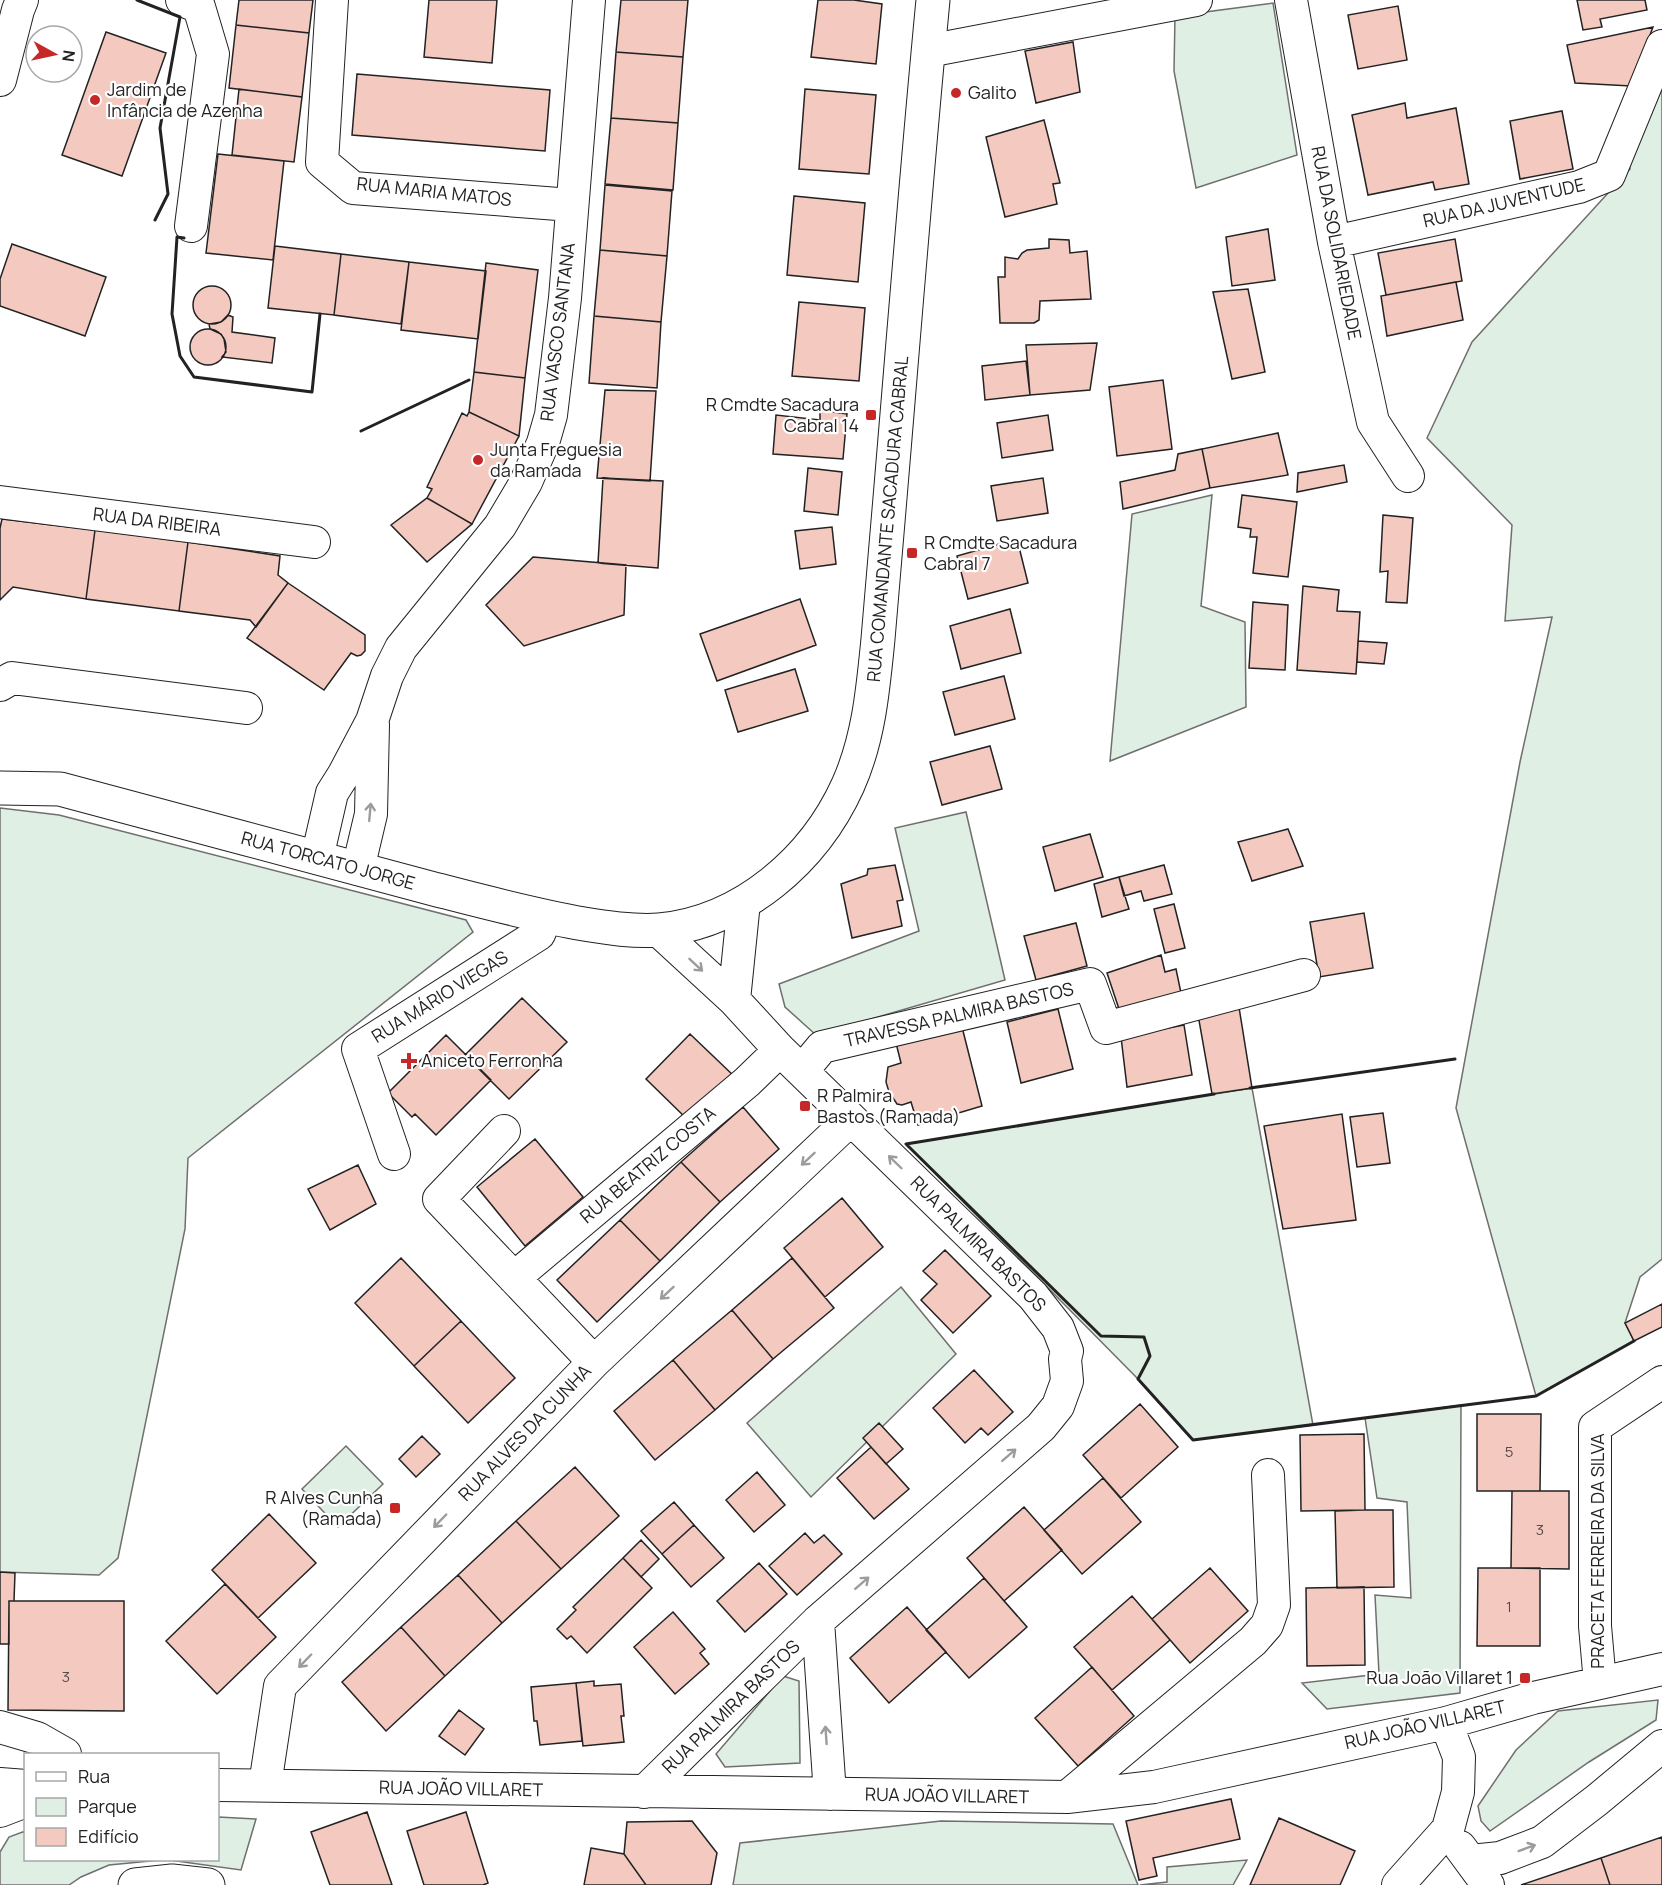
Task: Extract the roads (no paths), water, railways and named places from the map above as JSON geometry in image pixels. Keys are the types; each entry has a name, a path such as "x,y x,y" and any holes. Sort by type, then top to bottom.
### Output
{"main road":[{"name":"RUA COMANDANTE SACADURA CABRAL","path":"658,930 702,922 722,914 780,877 819,835 840,803 867,729 884,573 933,0"},
{"name":"RUA TORCATO JORGE","path":"0,788 60,789 358,869 546,916 603,927 658,930"},
{"path":"135,1885 172,1881 208,1885"}],"street":[{"path":"0,80 22,0"},
{"path":"182,0 199,7 213,54 191,226"},
{"name":"RUA MARIA MATOS","path":"332,0 322,162 352,188 572,205"},
{"name":"RUA VASCO SANTANA","path":"317,858 332,793 372,721 387,676 401,648 500,526 521,490 543,443 551,415 565,298 589,0"},
{"path":"928,51 1196,0"},
{"name":"RUA DA SOLIDARIEDADE","path":"1291,0 1334,242 1373,422 1408,476"},
{"name":"RUA DA JUVENTUDE","path":"1334,242 1579,188 1609,175 1662,46"},
{"name":"RUA DA RIBEIRA","path":"0,502 315,542"},
{"path":"0,684 12,678 246,708"},
{"name":"RUA VASCO SANTANA","path":"358,869 371,814 372,721"},
{"path":"734,1000 744,902"},
{"name":"RUA MÁRIO VIEGAS","path":"394,1154 358,1049 538,934 546,916"},
{"name":"RUA PALMIRA BASTOS","path":"644,1792 818,1621 1041,1427 1058,1406 1068,1381 1065,1359 1067,1351 1059,1328 1033,1296 791,1060 734,1000 658,930"},
{"name":"TRAVESSA PALMIRA BASTOS","path":"791,1060 822,1047 1090,984 1106,1028 1304,975"},
{"name":"RUA BEATRIZ COSTA","path":"514,1278 747,1082 791,1060"},
{"name":"RUA ALVES DA CUNHA","path":"265,1785 280,1686 594,1362 851,1119"},
{"path":"504,1131 439,1199 594,1362"},
{"name":"PRACETA FERREIRA DA SILVA","path":"1600,1683 1595,1626 1595,1427 1662,1382"},
{"path":"1067,1797 1253,1641 1267,1625 1274,1605 1268,1475"},
{"name":"RUA PALMIRA BASTOS","path":"818,1621 830,1794"},
{"name":"RUA JOÃO VILLARET","path":"219,1785 1067,1797 1154,1787 1446,1723 1533,1698 1662,1669"},
{"path":"1398,1885 1448,1829 1458,1792 1459,1756 1446,1723"},
{"path":"0,1727 37,1738 62,1753"},
{"path":"1448,1829 1480,1873 1500,1858 1542,1842 1662,1746"},
{"path":"0,1784 24,1786"},
{"path":"0,1811 24,1802"}],"place":[{"name":"Galito","path":"956,93"},
{"name":"Jardim de Infância de Azenha","path":"95,100"},
{"name":"R Cmdte Sacadura Cabral 14","path":"871,415"},
{"name":"Junta Freguesia da Ramada","path":"478,460"},
{"name":"R Cmdte Sacadura Cabral 7","path":"912,553"},
{"name":"Aniceto Ferronha","path":"409,1061"},
{"name":"R Palmira Bastos (Ramada)","path":"805,1106"},
{"name":"R Alves Cunha (Ramada)","path":"395,1508"},
{"name":"Rua João Villaret 1","path":"1525,1678"}]}
